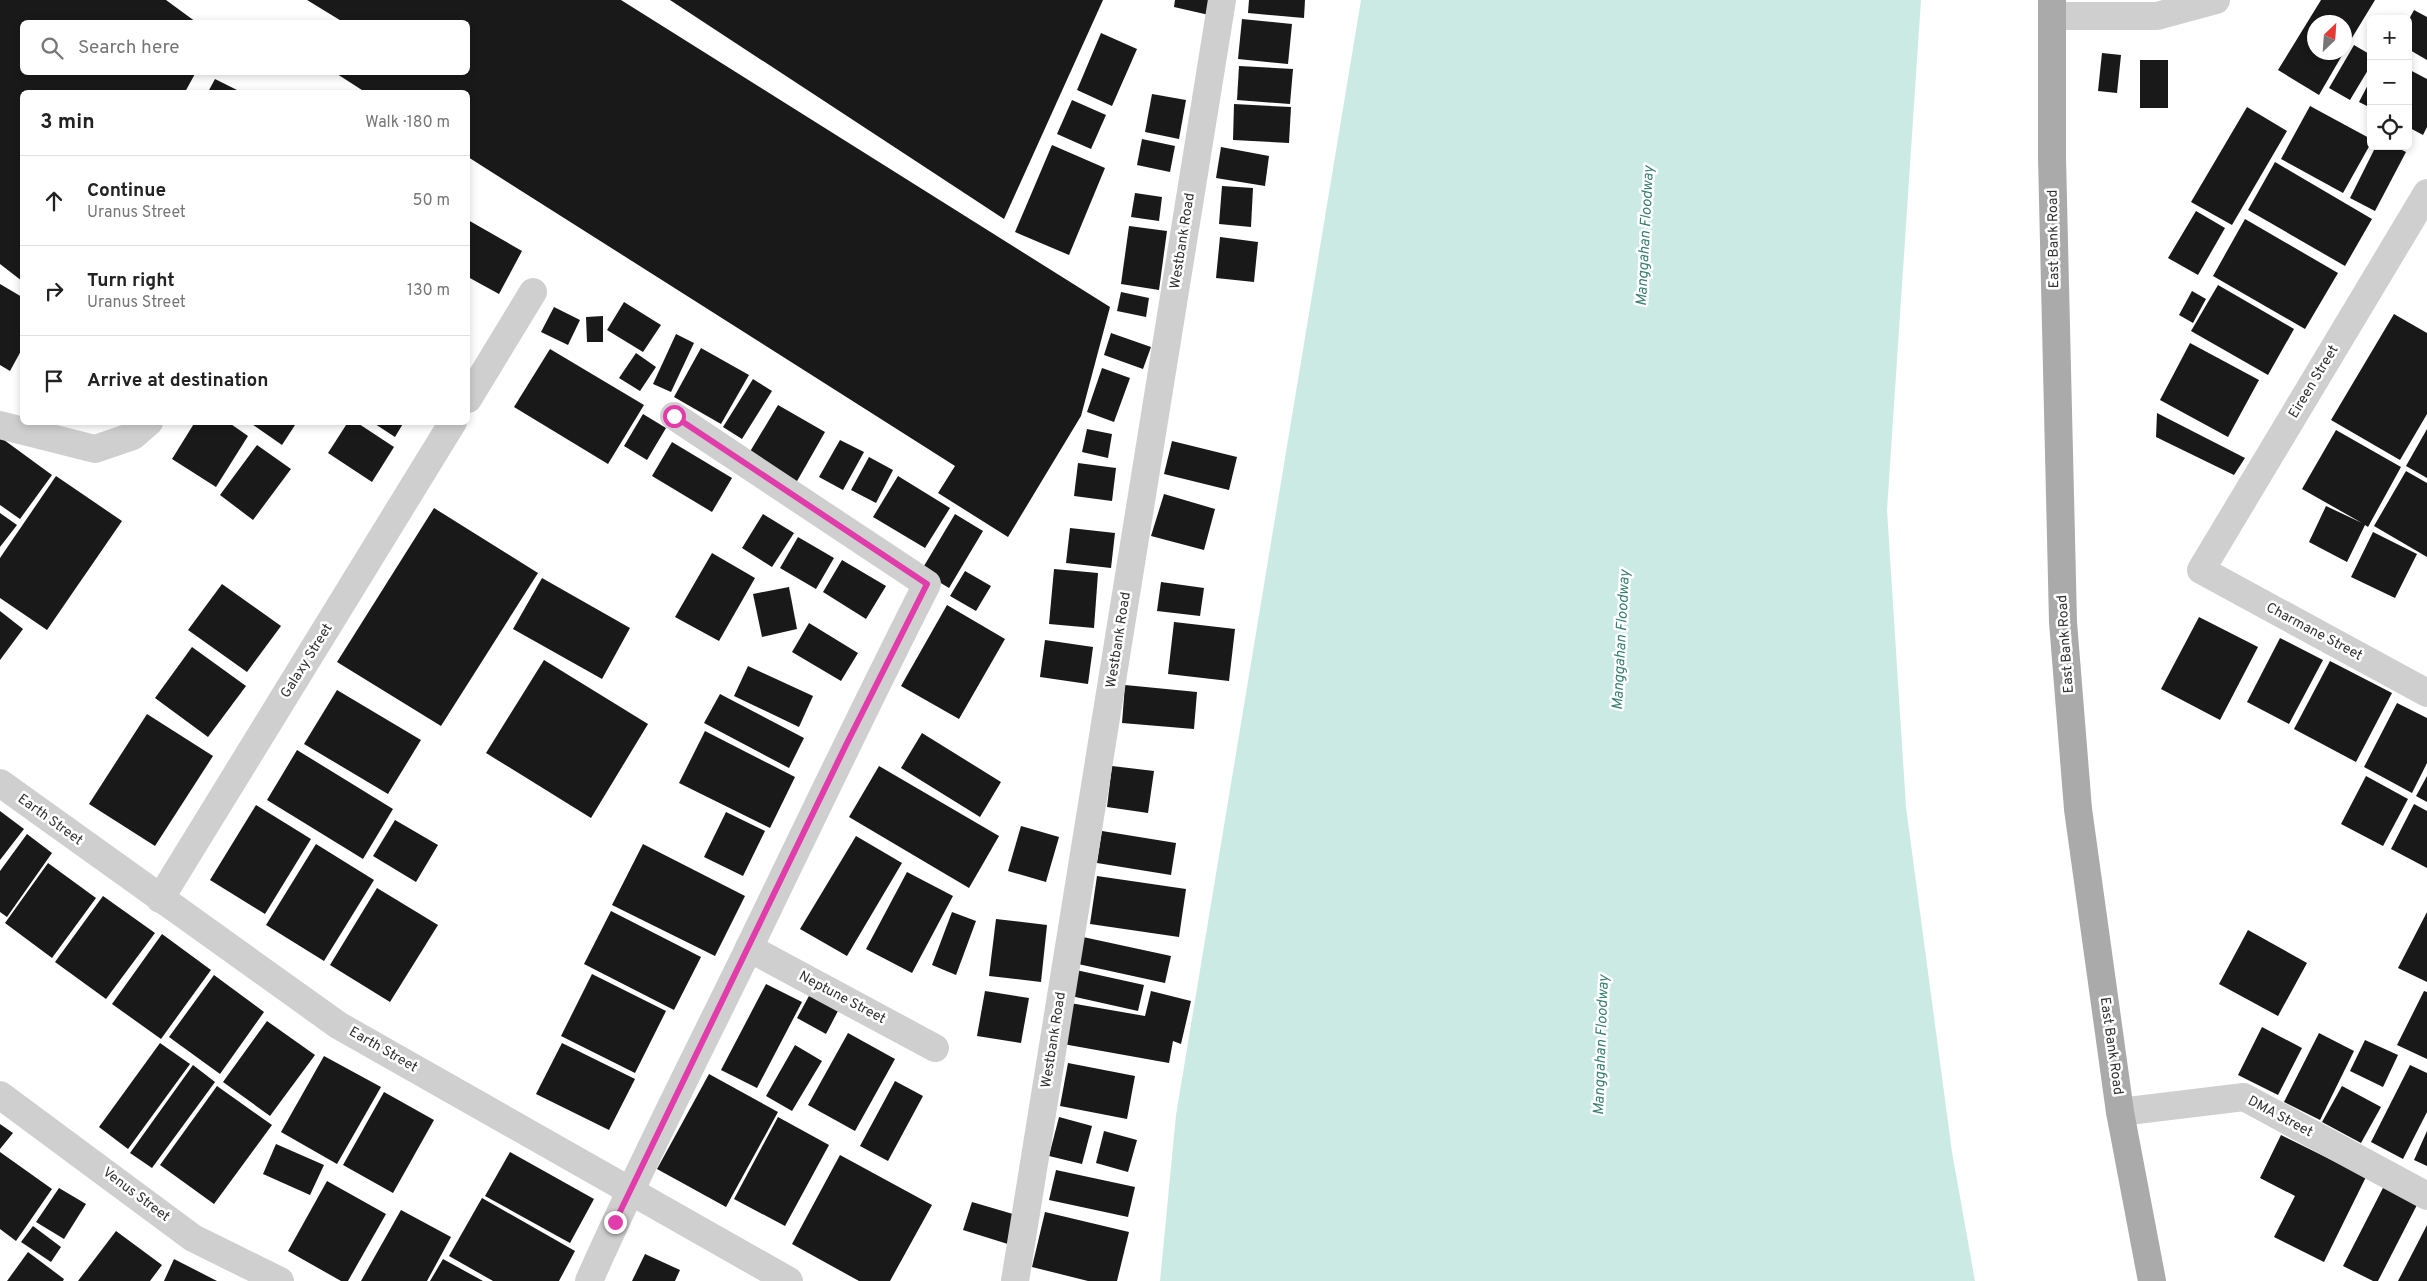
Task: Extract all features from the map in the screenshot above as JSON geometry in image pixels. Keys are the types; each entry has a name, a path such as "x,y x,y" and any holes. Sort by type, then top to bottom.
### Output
{"main road":[{"name":"East Bank Road","path":"2052,8 2052,168 2063,622 2078,809 2120,1112 2152,1281"}],"street":[{"name":"Westbank Road","path":"1015,1281 1222,0"},
{"path":"2052,8 2157,16 2216,0"},
{"name":"Eireen Street","path":"2201,570 2427,193"},
{"path":"470,396 533,292"},
{"path":"589,1281 629,1191 749,948 846,745 927,584 674,416"},
{"path":"0,425 95,449 133,436 146,425"},
{"name":"Galaxy Street","path":"160,899 451,425"},
{"name":"Charmane Street","path":"2201,570 2424,685"},
{"name":"Earth Street","path":"0,783 338,1025 789,1281"},
{"name":"Neptune Street","path":"749,948 936,1048"},
{"name":"Venus Street","path":"0,1095 193,1238 280,1281"},
{"name":"DMA Street","path":"2120,1112 2244,1097 2427,1196"}],"water":[{"name":"Manggahan Floodway","path":"1361,0 1921,0 1887,510 1906,807 1952,1152 1975,1281 1160,1281 1176,1115"}],"building":[{"path":"0,0 166,0 193,20 20,20 20,75 194,75 186,90 20,90 20,279 0,264"},
{"path":"307,0 621,0 1110,307 1081,416 1008,537 938,493 955,466 470,158 470,90 362,90 339,75 470,75 470,20 340,20"},
{"path":"670,0 1103,0 1004,219"},
{"path":"1175,0 1213,0 1209,15 1174,7"},
{"path":"1249,0 1305,0 1304,18 1248,13"},
{"path":"2321,0 2375,0 2352,38 2352,15 2312,15"},
{"path":"2414,10 2427,17 2427,60 2412,51 2411,15"},
{"path":"1242,19 1292,24 1288,64 1238,59"},
{"path":"2307,23 2307,60 2339,60 2319,95 2278,70"},
{"path":"1101,33 1137,49 1112,106 1077,90"},
{"path":"2354,45 2367,53 2367,72 2350,100 2329,88 2345,60 2352,60 2352,48"},
{"path":"2102,53 2121,55 2117,93 2098,91"},
{"path":"2140,60 2168,60 2168,108 2140,108"},
{"path":"1239,66 1293,69 1290,104 1237,100"},
{"path":"2412,71 2427,79 2427,127 2423,135 2412,129"},
{"path":"215,79 237,90 209,90"},
{"path":"2367,87 2367,106 2359,102"},
{"path":"1152,94 1186,100 1179,139 1145,132"},
{"path":"1072,100 1106,115 1091,149 1057,134"},
{"path":"1234,104 1291,107 1289,143 1233,140"},
{"path":"2310,106 2367,137 2367,150 2343,193 2281,159"},
{"path":"2247,107 2287,131 2232,225 2191,202"},
{"path":"1142,139 1175,146 1170,172 1137,165"},
{"path":"1052,145 1105,168 1069,255 1015,232"},
{"path":"1221,147 1269,156 1265,186 1216,178"},
{"path":"2374,150 2402,150 2406,152 2375,211 2350,198"},
{"path":"2275,162 2372,219 2345,266 2248,210"},
{"path":"1222,186 1253,188 1251,227 1219,224"},
{"path":"1135,193 1162,197 1159,221 1131,217"},
{"path":"2196,211 2225,228 2198,275 2168,258"},
{"path":"2245,219 2338,273 2305,329 2213,276"},
{"path":"470,221 522,251 499,294 470,278"},
{"path":"1129,226 1167,231 1159,290 1121,284"},
{"path":"1220,237 1258,242 1254,282 1216,278"},
{"path":"0,284 20,296 20,353 10,371 0,365"},
{"path":"2218,285 2294,329 2268,375 2191,331"},
{"path":"2192,291 2206,299 2193,323 2179,315"},
{"path":"1121,292 1149,298 1146,317 1117,311"},
{"path":"624,302 661,325 643,352 607,330"},
{"path":"554,307 580,320 568,345 541,332"},
{"path":"2394,314 2427,333 2427,414 2400,460 2331,420"},
{"path":"603,316 603,342 587,342 586,317"},
{"path":"1111,333 1151,347 1143,369 1104,355"},
{"path":"676,334 694,343 671,392 653,384"},
{"path":"2190,343 2259,380 2228,437 2160,400"},
{"path":"701,348 749,375 721,424 674,397"},
{"path":"550,349 644,405 608,464 514,407"},
{"path":"636,353 656,367 640,391 619,378"},
{"path":"1102,368 1130,378 1114,422 1087,412"},
{"path":"753,379 772,391 742,439 723,427"},
{"path":"778,405 825,432 796,483 748,455"},
{"path":"2157,413 2245,458 2234,475 2156,437"},
{"path":"643,414 666,428 647,460 624,446"},
{"path":"193,425 232,425 248,436 216,487 172,459"},
{"path":"253,425 295,425 282,445"},
{"path":"346,425 361,425 394,447 372,482 328,453"},
{"path":"377,425 402,425 395,437"},
{"path":"1087,429 1112,434 1108,458 1082,452"},
{"path":"2427,429 2427,478 2406,466"},
{"path":"2336,430 2401,467 2368,527 2365,525 2347,562 2309,542 2326,506 2362,523 2302,489"},
{"path":"0,437 52,475 20,519 0,505"},
{"path":"840,440 864,452 843,490 819,477"},
{"path":"1172,441 1237,457 1229,490 1164,474"},
{"path":"672,442 732,478 712,512 652,476"},
{"path":"257,445 291,469 253,520 220,495"},
{"path":"869,457 893,470 876,503 851,490"},
{"path":"1078,463 1116,468 1112,501 1074,496"},
{"path":"2406,471 2427,483 2427,557 2374,526"},
{"path":"56,476 122,521 47,630 0,598 0,558"},
{"path":"898,476 950,508 925,548 873,517"},
{"path":"1164,494 1215,509 1204,550 1151,536"},
{"path":"434,508 538,573 441,726 337,662"},
{"path":"0,513 17,525 0,547"},
{"path":"763,514 794,533 772,567 742,548"},
{"path":"955,514 983,531 949,588 921,571"},
{"path":"1070,528 1115,533 1111,568 1066,563"},
{"path":"2373,532 2417,554 2395,598 2351,577"},
{"path":"798,537 834,558 816,589 780,568"},
{"path":"712,553 755,578 719,641 675,617"},
{"path":"842,560 886,586 866,619 823,592"},
{"path":"1054,569 1098,573 1094,628 1049,624"},
{"path":"965,571 991,586 976,611 950,596"},
{"path":"542,578 630,628 602,679 513,629"},
{"path":"1161,582 1204,588 1200,616 1157,611"},
{"path":"222,584 281,626 247,672 188,630"},
{"path":"789,587 797,629 762,637 753,594"},
{"path":"947,605 1005,639 959,719 901,686"},
{"path":"0,611 23,629 0,660"},
{"path":"2199,617 2258,647 2220,720 2161,689"},
{"path":"1174,622 1235,629 1229,681 1168,674"},
{"path":"809,623 858,653 841,681 792,652"},
{"path":"2280,638 2323,660 2289,724 2247,702"},
{"path":"1045,640 1093,647 1088,684 1040,677"},
{"path":"192,647 246,686 208,737 155,698"},
{"path":"544,660 648,724 591,818 486,753"},
{"path":"2330,661 2392,693 2356,762 2294,729"},
{"path":"748,666 813,696 799,727 734,696"},
{"path":"1125,685 1197,692 1194,729 1122,723"},
{"path":"337,690 421,740 388,794 304,744"},
{"path":"720,694 804,738 789,768 704,723"},
{"path":"2397,703 2427,718 2427,763 2412,793 2364,767"},
{"path":"147,714 213,756 155,846 89,804"},
{"path":"705,731 795,777 770,828 679,783"},
{"path":"922,733 1001,782 980,817 901,768"},
{"path":"297,750 393,809 363,859 267,800"},
{"path":"879,766 999,836 969,888 849,817"},
{"path":"1112,766 1154,771 1148,813 1107,807"},
{"path":"2366,776 2408,799 2383,846 2341,824"},
{"path":"2427,776 2427,802 2416,796"},
{"path":"2414,804 2427,811 2427,868 2391,849"},
{"path":"256,805 311,839 265,914 210,880"},
{"path":"0,811 24,829 0,860"},
{"path":"726,812 765,831 743,876 704,857"},
{"path":"395,820 438,845 416,882 373,856"},
{"path":"1021,826 1059,837 1046,882 1008,871"},
{"path":"1102,831 1176,843 1171,875 1097,863"},
{"path":"27,834 52,853 7,917 0,912 0,871"},
{"path":"856,836 902,863 847,956 800,929"},
{"path":"316,844 374,880 324,961 266,925"},
{"path":"643,844 745,896 715,956 612,905"},
{"path":"48,863 96,898 52,958 5,923"},
{"path":"907,872 953,896 912,973 866,949"},
{"path":"1097,876 1186,889 1179,937 1090,924"},
{"path":"377,888 438,925 390,1002 330,965"},
{"path":"103,896 155,933 106,999 55,962"},
{"path":"611,911 701,957 674,1010 584,964"},
{"path":"952,912 976,921 956,975 932,965"},
{"path":"2427,912 2427,982 2398,968"},
{"path":"996,919 1047,925 1041,982 989,976"},
{"path":"2248,930 2307,963 2278,1016 2219,984"},
{"path":"162,934 211,970 161,1039 112,1004"},
{"path":"1083,937 1171,956 1165,983 1078,964"},
{"path":"1076,970 1144,985 1138,1011 1071,996"},
{"path":"592,974 666,1011 635,1073 561,1036"},
{"path":"214,975 264,1012 220,1074 169,1037"},
{"path":"766,984 802,1002 757,1088 721,1070"},
{"path":"985,991 1029,998 1021,1043 977,1036"},
{"path":"1151,991 1191,1001 1181,1044 1173,1041 1169,1063 1063,1044 1070,1003 1145,1016"},
{"path":"2424,991 2427,992 2427,1059 2397,1045"},
{"path":"810,994 839,1009 826,1034 797,1018"},
{"path":"267,1021 315,1055 270,1116 223,1082"},
{"path":"2262,1027 2302,1048 2278,1095 2238,1075"},
{"path":"848,1033 895,1059 855,1131 808,1105"},
{"path":"2319,1033 2354,1051 2320,1120 2284,1102"},
{"path":"2365,1040 2398,1055 2383,1087 2350,1071"},
{"path":"160,1043 190,1064 128,1149 99,1127"},
{"path":"562,1043 635,1079 609,1130 536,1094"},
{"path":"795,1045 822,1061 792,1111 766,1096"},
{"path":"324,1056 381,1087 337,1164 281,1132"},
{"path":"1068,1063 1135,1076 1127,1119 1060,1106"},
{"path":"193,1065 215,1082 152,1168 130,1153"},
{"path":"2410,1065 2427,1073 2427,1112 2403,1159 2371,1142"},
{"path":"709,1074 778,1112 726,1207 657,1169"},
{"path":"895,1081 923,1096 888,1161 860,1146"},
{"path":"217,1086 272,1125 214,1204 160,1165"},
{"path":"2342,1086 2381,1107 2361,1143 2322,1122"},
{"path":"384,1092 434,1120 393,1193 343,1165"},
{"path":"778,1117 829,1145 785,1226 734,1199"},
{"path":"1059,1117 1092,1126 1082,1164 1049,1156"},
{"path":"0,1124 13,1133 0,1149"},
{"path":"1104,1131 1137,1140 1128,1172 1096,1163"},
{"path":"2427,1131 2427,1166 2414,1160"},
{"path":"2281,1135 2366,1177 2324,1262 2274,1237 2295,1196 2260,1178"},
{"path":"276,1144 324,1165 310,1195 263,1174"},
{"path":"0,1152 52,1189 16,1241 0,1229"},
{"path":"510,1152 594,1199 570,1243 485,1196"},
{"path":"840,1155 932,1205 890,1281 859,1281 792,1244"},
{"path":"1056,1170 1135,1187 1128,1217 1049,1200"},
{"path":"327,1181 386,1214 348,1281 341,1281 288,1251"},
{"path":"2385,1184 2419,1201 2378,1281 2373,1281 2343,1266"},
{"path":"59,1188 86,1204 64,1239 36,1222"},
{"path":"482,1198 575,1251 559,1281 493,1281 449,1256"},
{"path":"972,1202 1020,1216 1011,1245 963,1230"},
{"path":"401,1210 451,1237 427,1281 361,1281"},
{"path":"1045,1212 1129,1232 1117,1281 1088,1281 1032,1267"},
{"path":"2427,1225 2427,1281 2398,1281"},
{"path":"33,1226 61,1247 51,1262 21,1242"},
{"path":"116,1231 162,1265 150,1281 78,1281"},
{"path":"28,1252 64,1279 63,1281 7,1281"},
{"path":"645,1254 680,1270 675,1281 632,1281"},
{"path":"174,1259 217,1281 164,1281"},
{"path":"443,1259 483,1281 430,1281"}],"route":[{"path":"615,1222 846,745 927,584 674,416"}]}
